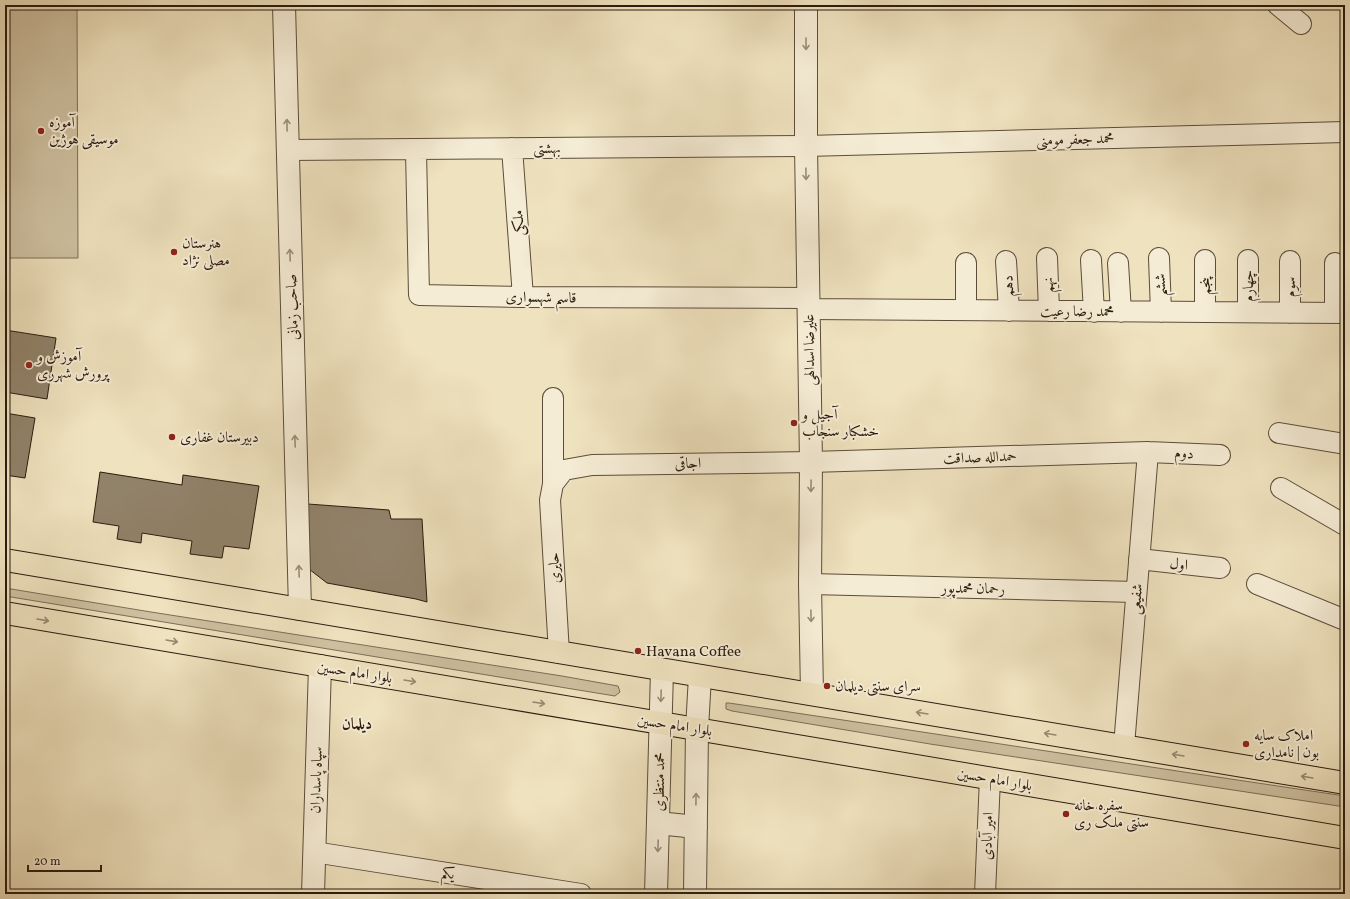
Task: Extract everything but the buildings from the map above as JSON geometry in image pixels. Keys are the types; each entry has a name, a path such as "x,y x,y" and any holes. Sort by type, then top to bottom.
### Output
{"main road":[{"path":"5,560 1345,783"},
{"name":"بلوار امام حسین","path":"5,613 1345,838"}],"street":[{"name":"صاحب زمانی","path":"284,5 300,610"},
{"name":"علیرضا اسدالهی","path":"806,5 806,146 811,462 810,584 812,694"},
{"path":"1278,5 1301,24"},
{"name":"محمد جعفر مومنی","path":"806,146 1345,132"},
{"name":"بهشتی","path":"288,150 806,146"},
{"name":"ملکی","path":"512,148 523,297"},
{"name":"قاسم شهسواری","path":"416,150 419,295 808,304"},
{"name":"نهم","path":"1047,258 1049,311"},
{"name":"ششم","path":"1159,258 1161,312"},
{"path":"1091,260 1094,312"},
{"name":"پنجم","path":"1205,260 1205,312"},
{"name":"چهارم","path":"1248,260 1248,312"},
{"name":"دهم","path":"1006,261 1009,311"},
{"name":"سوم","path":"1290,261 1290,313"},
{"path":"966,263 966,310"},
{"path":"1118,263 1121,312"},
{"path":"1335,263 1340,313"},
{"name":"محمد رضا رعیت","path":"808,304 1009,311 1340,313"},
{"name":"حایری","path":"553,398 559,477 550,500 558,653"},
{"path":"1279,433 1345,444"},
{"name":"حمدالله صداقت","path":"811,462 1148,452"},
{"name":"دوم","path":"1148,452 1220,455"},
{"name":"شفیعی","path":"1124,746 1148,452"},
{"name":"اجاقی","path":"559,477 592,464 811,462"},
{"path":"1281,488 1345,525"},
{"name":"اول","path":"1139,559 1220,568"},
{"name":"رحمان محمدپور","path":"810,584 1136,592"},
{"path":"1257,584 1345,620"},
{"name":"سپاه پاسداران","path":"313,894 320,666"},
{"name":"محمد منتظری","path":"656,894 662,670"},
{"path":"695,894 697,729 700,676"},
{"name":"امیر آبادی","path":"985,894 990,778"},
{"path":"658,823 696,827"},
{"name":"یکم","path":"314,852 581,894"}],"shaded area":[{"name":"آموزه موسیقی هوژین","path":"5,5 77,5 78,258 5,258"},
{"path":"5,588 562,676 618,686 620,692 615,696 5,596"},
{"path":"726,703 1345,796 1345,807 930,744 732,711 726,709"}],"place":[{"name":"آموزه موسیقی هوژین","path":"41,131"},
{"name":"هنرستان مصلی نژاد","path":"174,252"},
{"name":"آموزش و پرورش شهرری","path":"29,365"},
{"name":"آجیل و خشکبار سنجاب","path":"794,423"},
{"name":"دبیرستان غفاری","path":"172,437"},
{"name":"Havana Coffee","path":"638,651"},
{"name":"سرای سنتی دیلمان","path":"827,686"},
{"name":"املاک سایه بون | نامداری","path":"1246,744"},
{"name":"سفره خانه سنتی ملک ری","path":"1066,814"}],"district":[{"name":"دیلمان","path":"357,723"}]}
